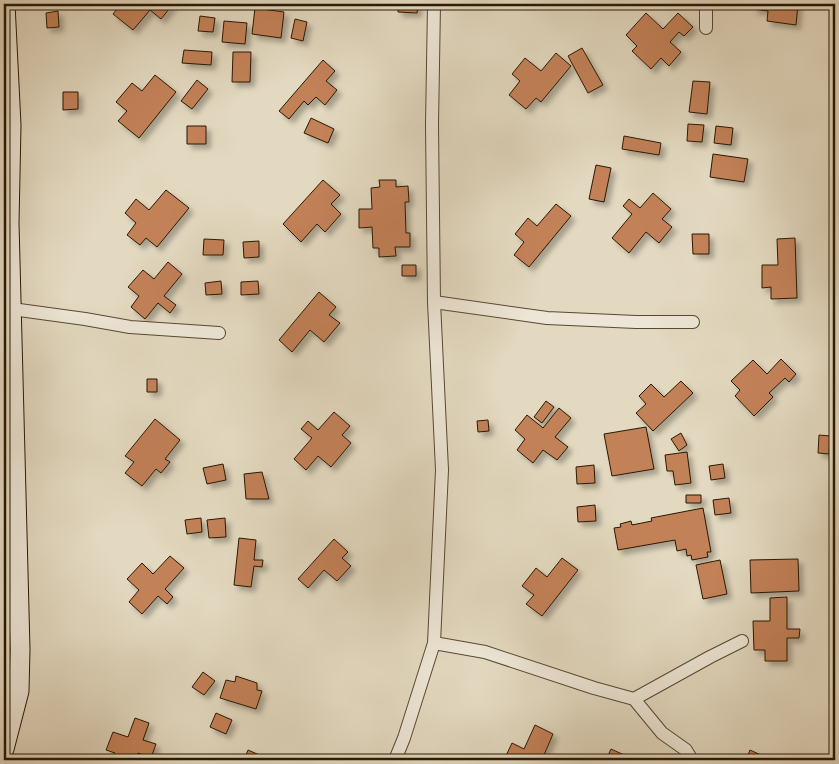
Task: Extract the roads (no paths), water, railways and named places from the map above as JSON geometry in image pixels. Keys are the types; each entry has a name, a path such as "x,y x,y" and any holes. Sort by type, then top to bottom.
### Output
{"street":[{"path":"4,749 19,691 12,591 12,309 6,222 12,126 5,4"},
{"path":"395,760 404,738 434,643 442,470 434,302 432,125 434,4"},
{"path":"706,4 706,28"},
{"path":"434,302 546,318 636,322 693,322"},
{"path":"12,309 130,327 218,333"},
{"path":"634,699 742,641"},
{"path":"434,643 485,652 594,688 634,699 662,733 686,750 692,760"}]}
